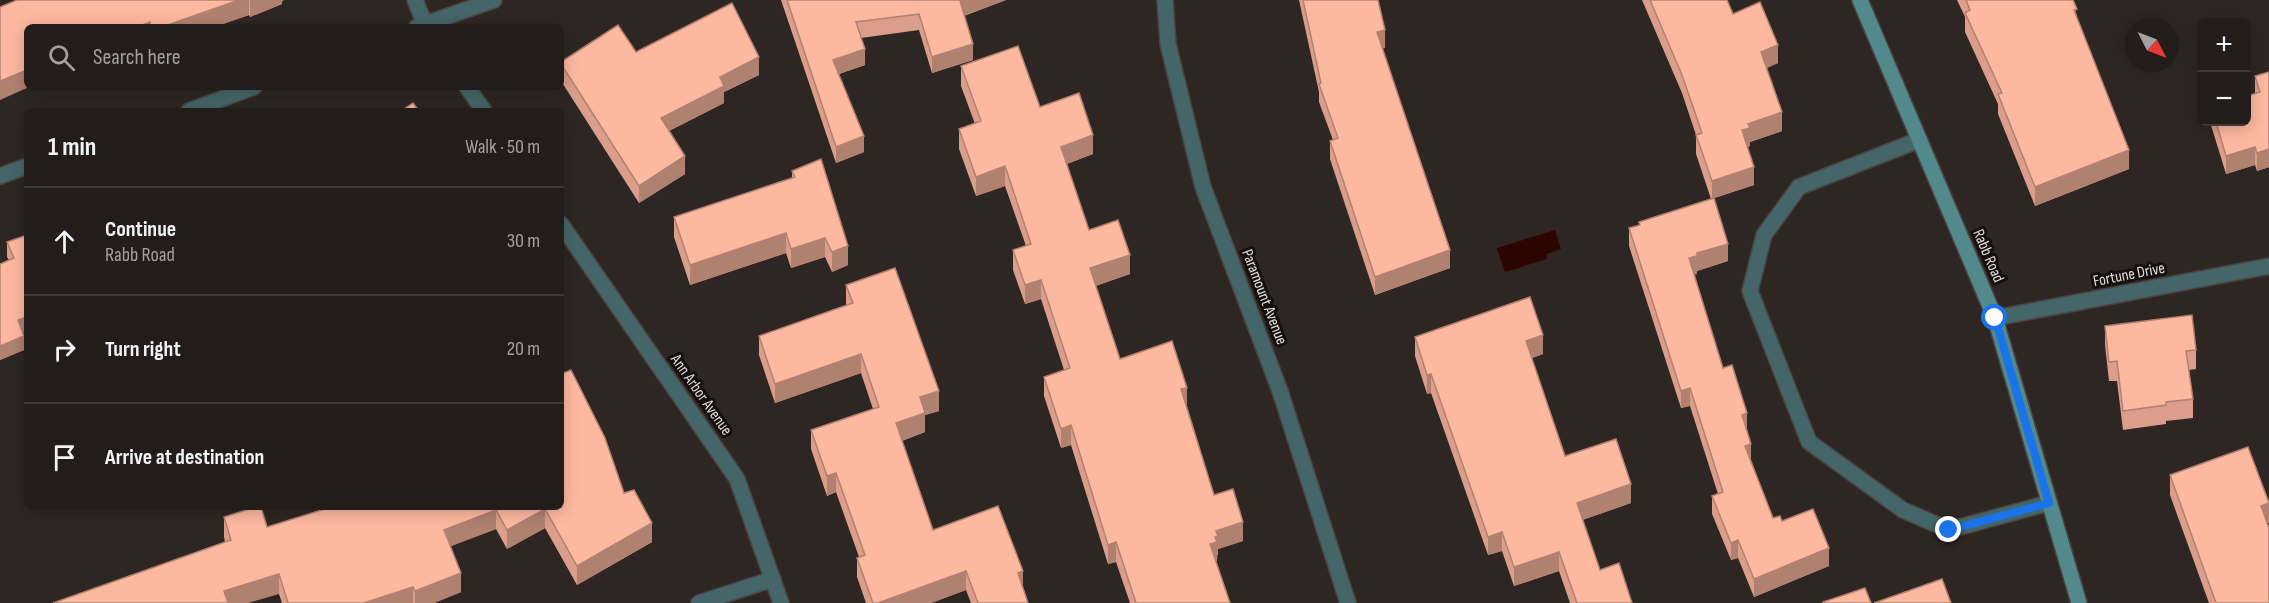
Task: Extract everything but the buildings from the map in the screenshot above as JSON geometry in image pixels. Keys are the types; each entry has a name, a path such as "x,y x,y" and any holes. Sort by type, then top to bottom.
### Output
{"street":[{"path":"415,0 421,24"},
{"path":"428,24 494,0"},
{"name":"Paramount Avenue","path":"1166,0 1168,44 1203,187 1280,391 1348,603"},
{"name":"Rabb Road","path":"1860,0 1995,318 2079,603"},
{"path":"201,108 246,90"},
{"path":"469,90 481,108"},
{"path":"1919,140 1799,187 1764,235 1750,291 1809,442 1903,510 1949,530 2049,503"},
{"path":"0,176 24,167"},
{"name":"Ann Arbor Avenue","path":"564,228 737,479 781,603"},
{"name":"Fortune Drive","path":"1995,318 2269,266"},
{"path":"699,603 773,579"}],"shaded area":[{"path":"1555,230 1561,249 1547,254 1547,259 1505,272 1497,248"}],"route":[{"path":"1949,530 2049,503 1995,318"}]}
